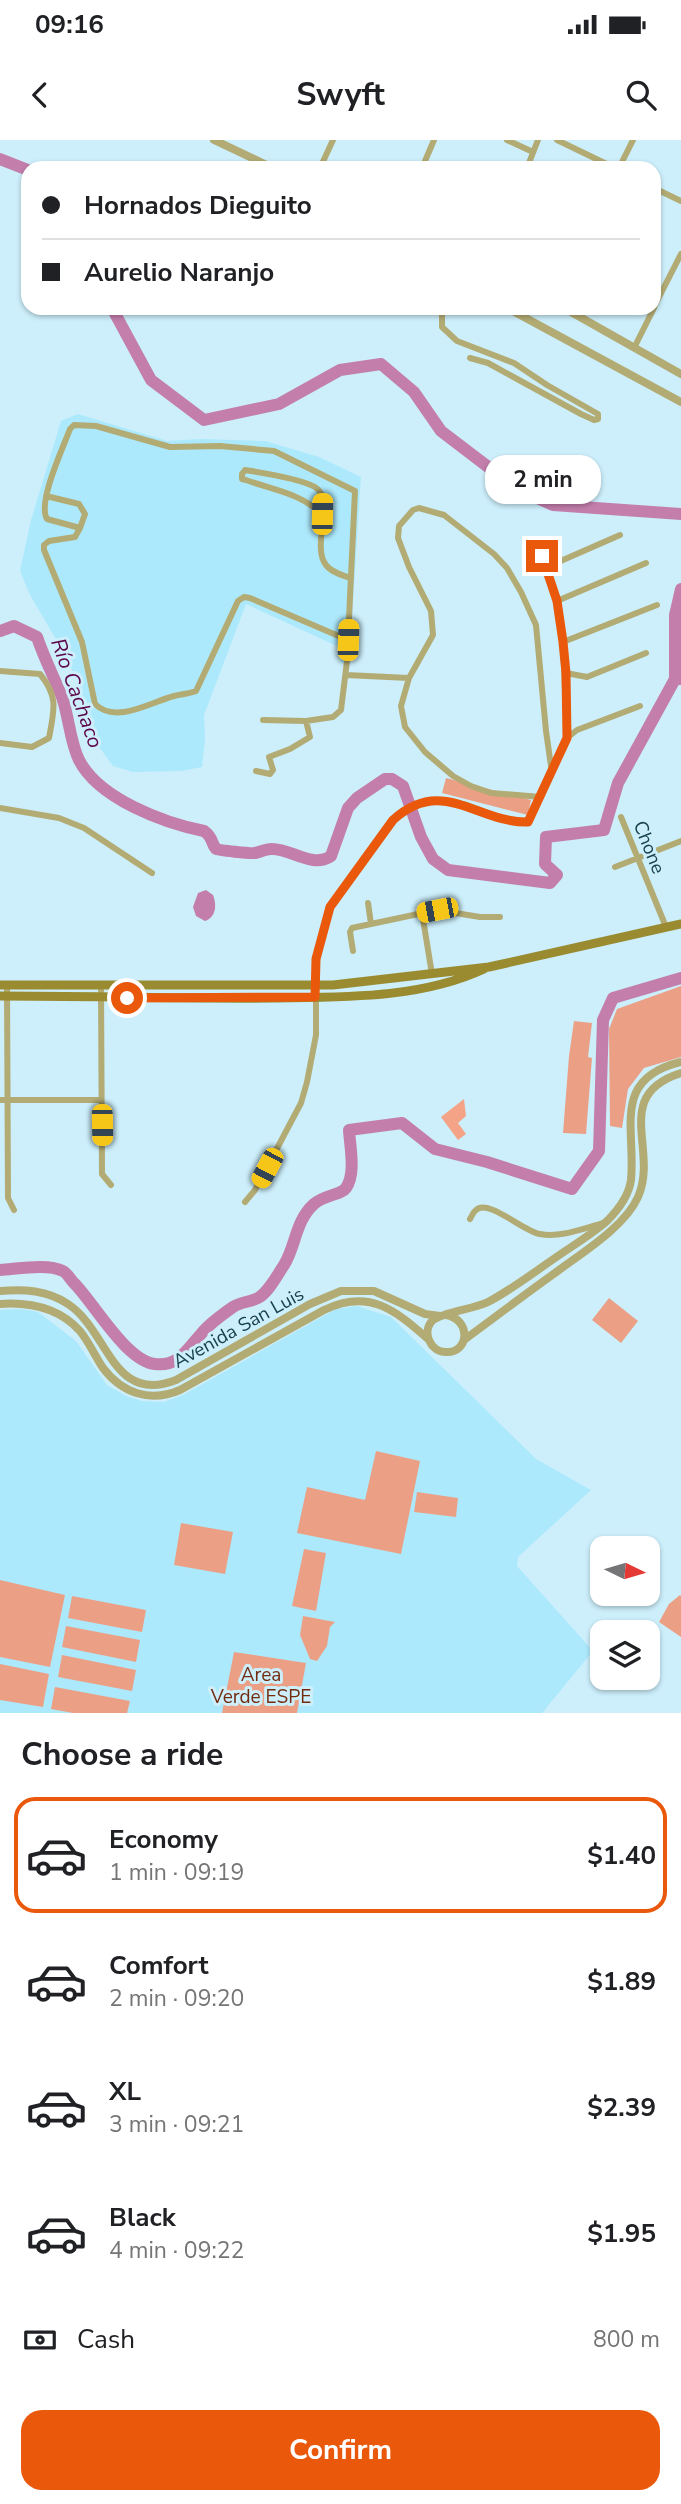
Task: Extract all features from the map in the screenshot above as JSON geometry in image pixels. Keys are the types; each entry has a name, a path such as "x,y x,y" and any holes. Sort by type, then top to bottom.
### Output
{"main road":[{"path":"4,985 333,985 489,967 681,924"},
{"path":"4,996 334,996 399,992 434,986 465,978 489,967"},
{"path":"333,985 334,996"},
{"path":"220,986 220,998"}],"street":[{"path":"214,140 226,143 260,161"},
{"path":"323,161 332,140"},
{"path":"425,161 434,140"},
{"path":"507,140 533,152"},
{"path":"530,161 538,140"},
{"path":"557,140 602,161"},
{"path":"621,161 633,140"},
{"path":"661,191 681,201"},
{"path":"661,294 681,254"},
{"path":"442,315 442,327 451,337 514,363 598,414 598,419 580,414 494,367 470,358"},
{"path":"523,315 681,402"},
{"path":"576,315 681,374"},
{"path":"634,348 650,315"},
{"path":"80,528 47,519 43,511 69,429 77,424 96,426 170,447 220,446 274,451 355,491 346,675 341,710 333,718 306,721 262,720"},
{"path":"322,514 312,505 291,494 246,481 242,474 246,470 274,475 314,487 323,499 323,561 330,569 350,578"},
{"path":"46,496 79,504 84,509 85,514 75,537 49,541 44,545 44,550 82,642 95,704 100,709 116,712 142,709 175,695 196,691 238,601 244,597 348,640"},
{"path":"541,797 491,793 471,786 453,776 425,752 405,727 401,706 409,678 433,635 431,611 398,538 399,526 405,518 419,509 444,515 494,554 507,568 521,592 536,625 552,773"},
{"path":"547,567 620,535"},
{"path":"245,1202 255,1190 301,1103 313,1061 316,1035 316,959 330,907 393,820 401,812 415,805 444,800 467,805 499,818 528,822 541,797 567,738 563,642 557,601 542,556"},
{"path":"557,601 646,563"},
{"path":"563,642 657,605"},
{"path":"566,673 587,677 646,653"},
{"path":"0,671 40,674 53,689 53,716 49,738 32,747 0,743"},
{"path":"346,675 409,678"},
{"path":"567,738 577,730 640,706"},
{"path":"256,771 270,774 272,770 269,757 310,737 306,721"},
{"path":"0,807 59,818 84,828 152,873"},
{"name":"Chone","path":"621,817 666,927"},
{"path":"615,867 681,841"},
{"path":"368,903 370,924"},
{"path":"353,951 350,929 370,924 437,910 480,917 500,917"},
{"path":"422,913 432,974"},
{"path":"4,985 3,1100 8,1198 14,1210"},
{"path":"102,985 102,1174 111,1185"},
{"path":"681,1062 652,1074 635,1094 629,1117 631,1180 624,1199 604,1223 502,1294 478,1307 443,1315 431,1322 428,1339 435,1349 446,1352 457,1349 464,1340 605,1235 631,1210 638,1198 644,1175 641,1119 643,1104 658,1083 681,1073"},
{"path":"3,1100 101,1100"},
{"path":"470,1219 477,1209 483,1206 497,1211 527,1231 542,1235 564,1233 604,1223"},
{"name":"Avenida San Luis","path":"0,1291 23,1289 41,1292 69,1304 92,1327 121,1373 136,1382 153,1385 176,1380 310,1304 341,1291 374,1291 425,1314 443,1315"},
{"name":"Avenida San Luis","path":"0,1304 28,1304 62,1316 80,1331 102,1366 118,1384 135,1394 145,1396 163,1396 180,1390 345,1301 363,1300 379,1304 405,1319 428,1339"},
{"path":"443,1315 452,1316 461,1323 464,1340"}],"shaded area":[{"path":"78,414 167,441 265,441 319,457 361,477 349,664 341,662 339,647 246,604 204,715 202,767 181,771 133,772 113,766 94,740 67,658 30,595 20,571 31,520 61,421"},
{"path":"206,890 213,895 215,907 211,917 205,921 196,916 193,907 198,893"},
{"path":"464,1099 466,1116 458,1123 466,1134 458,1140 441,1117"},
{"path":"357,1306 391,1317 536,1459 591,1490 518,1557 517,1566 590,1648 590,1655 542,1713 0,1713 0,1310 21,1309 38,1312 76,1341 107,1385 126,1396 142,1401 164,1402 183,1395 336,1309"}],"green space":[{"path":"446,778 531,800 528,815 442,793"},
{"path":"681,986 681,1057 644,1068 628,1089 622,1128 610,1126 609,1029 617,1009"},
{"path":"574,1021 592,1023 588,1057 592,1058 586,1134 563,1133"},
{"path":"609,1298 638,1321 621,1343 592,1320"},
{"path":"376,1451 420,1461 401,1554 297,1533 307,1487 365,1500"},
{"path":"417,1492 458,1498 456,1517 414,1512"},
{"path":"181,1523 233,1532 225,1574 174,1565"},
{"path":"304,1549 326,1553 316,1611 292,1606"},
{"path":"0,1580 65,1595 50,1667 0,1657"},
{"path":"72,1596 146,1610 142,1632 68,1618"},
{"path":"681,1596 681,1637 660,1623 669,1604"},
{"path":"303,1616 335,1622 330,1627 327,1646 317,1661 310,1659 300,1635"},
{"path":"66,1626 140,1640 136,1662 62,1647"},
{"name":"Area Verde ESPE","path":"234,1652 306,1663 297,1713 222,1713"},
{"path":"62,1655 136,1670 132,1691 58,1677"},
{"path":"0,1664 49,1674 43,1707 0,1700"},
{"path":"55,1687 130,1701 127,1713 73,1713 51,1709"}],"waterway":[{"path":"0,159 21,167"},
{"path":"116,315 151,380 204,420 279,404 340,370 381,364 414,392 441,431 517,489 553,505 681,514"},
{"path":"681,589 675,615 675,679 681,679"},
{"name":"Río Cachaco","path":"0,631 14,626 37,637 62,697 76,753 88,774 101,786 134,807 170,822 204,831 216,849 252,853 269,849 309,859 324,859 331,856 348,808 357,798 385,779 392,779 403,786 421,837 433,859 448,870 550,883 557,875 545,864 546,837 604,830 618,783 675,679"},
{"path":"0,1270 41,1267 63,1271 133,1353 155,1364 177,1360 225,1313 265,1292 288,1258 299,1226 308,1211 318,1201 346,1188 352,1168 349,1130 402,1123 435,1149 572,1189 599,1151 603,1020 613,998 681,978"}],"route":[{"path":"127,998 315,997 316,959 330,907 401,812 415,805 444,800 513,821 528,822 532,818 567,738 563,642 557,601 542,556"}]}
